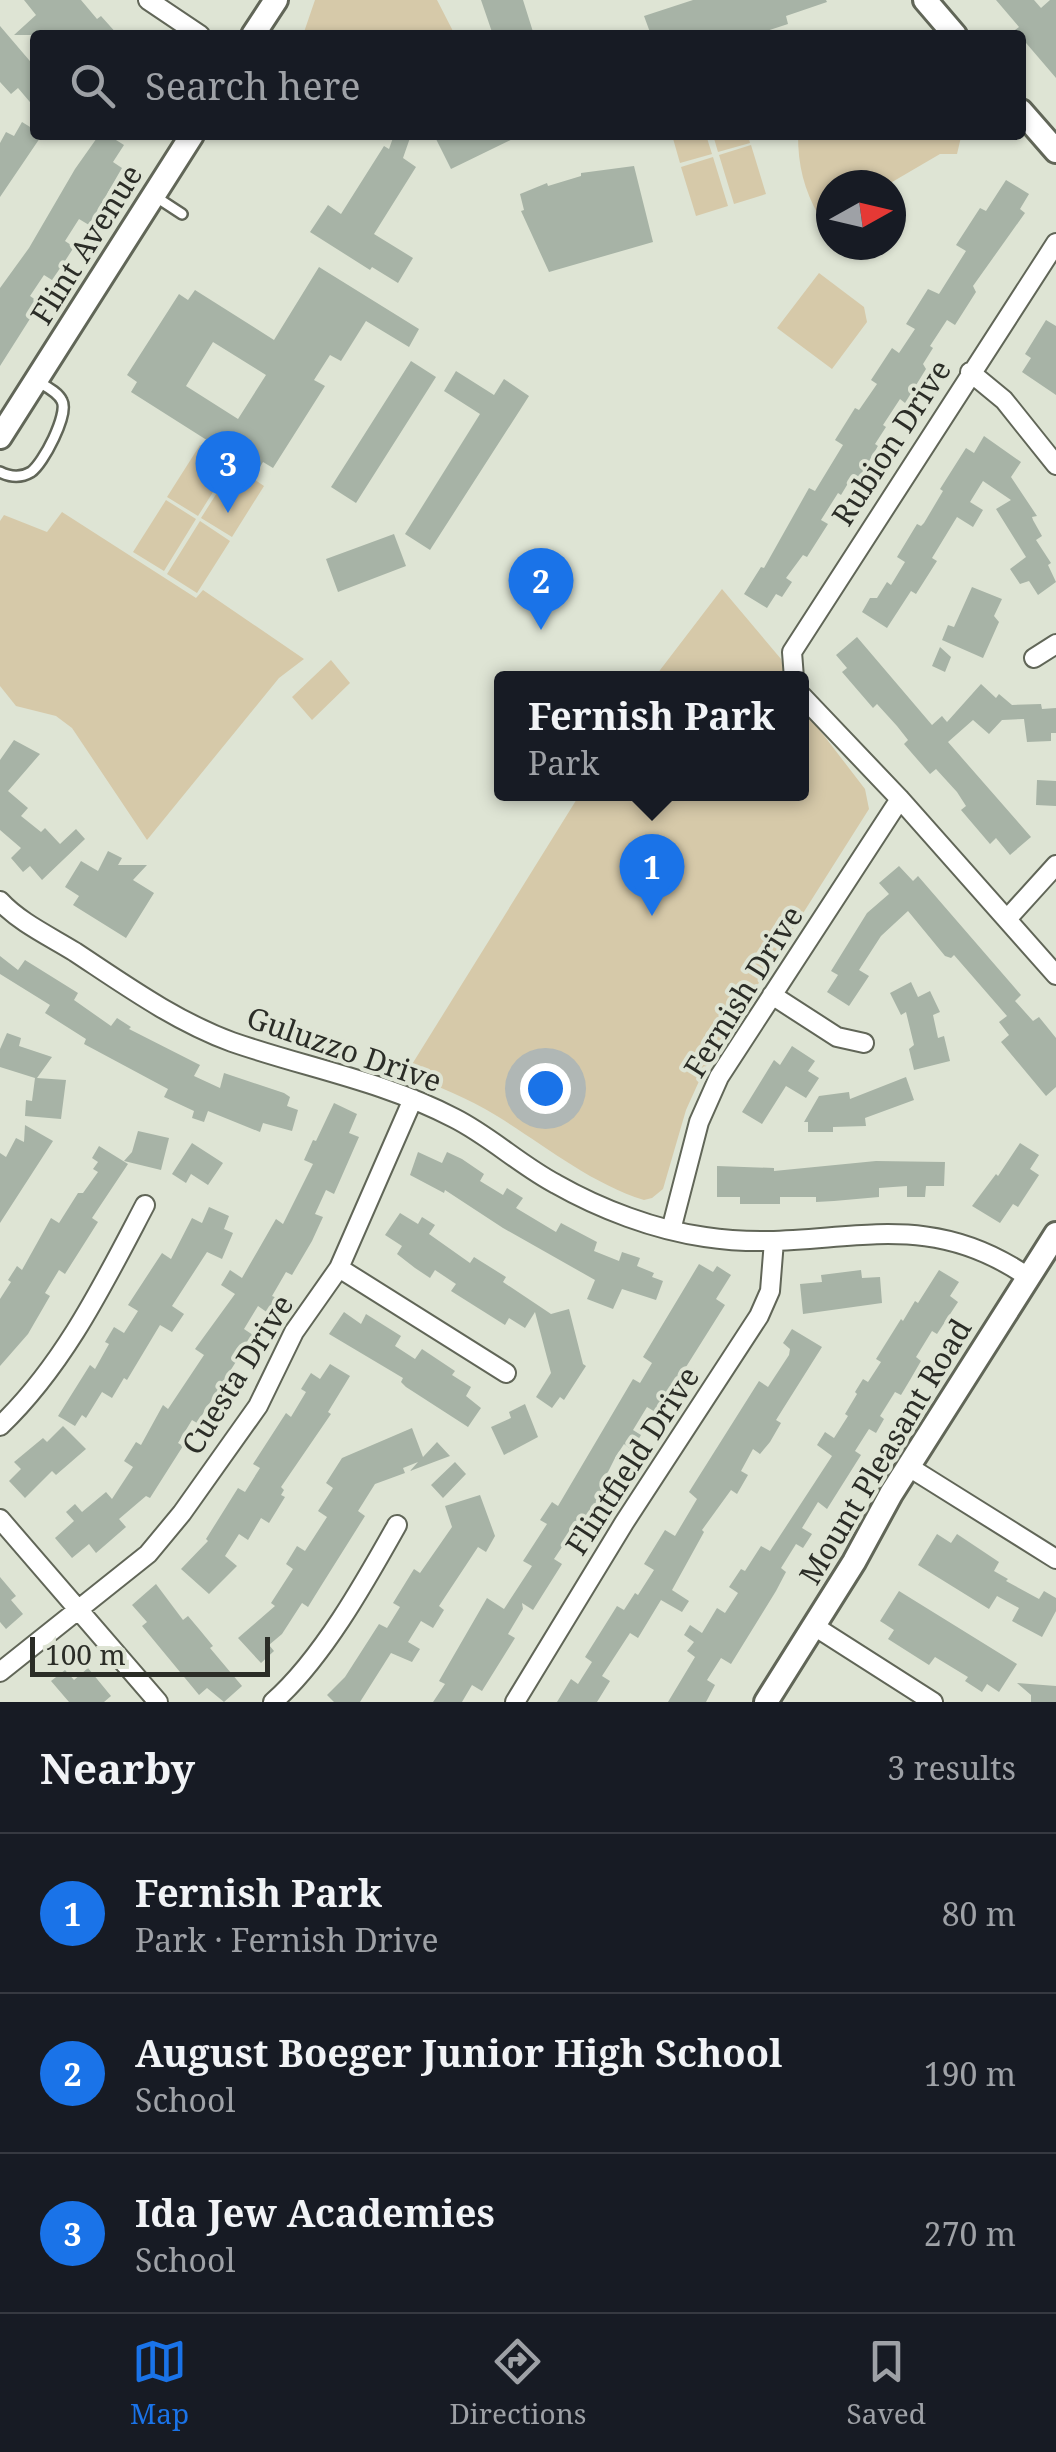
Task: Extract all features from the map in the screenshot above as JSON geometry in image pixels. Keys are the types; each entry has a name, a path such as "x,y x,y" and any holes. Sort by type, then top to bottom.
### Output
{"street":[{"path":"148,0 193,30"},
{"path":"256,30 276,0"},
{"path":"925,0 951,30"},
{"path":"1026,117 1056,151"},
{"name":"Flint Avenue","path":"0,437 189,140"},
{"name":"Rubion Drive","path":"793,671 792,652 1056,243"},
{"path":"970,372 1004,400 1056,465"},
{"path":"1034,658 1056,644"},
{"path":"809,703 1056,975"},
{"name":"Fernish Drive","path":"671,1230 685,1168 719,1077 900,799"},
{"path":"1007,919 1056,865"},
{"name":"Guluzzo Drive","path":"0,900 160,1008 230,1041 378,1084 412,1099 457,1119 556,1184 628,1216 704,1237 774,1241 890,1232 921,1234 989,1253 1028,1277"},
{"path":"772,995 837,1036 864,1043"},
{"name":"Cuesta Drive","path":"0,1672 148,1554 182,1513 258,1406 294,1332 339,1268 412,1099"},
{"path":"0,1426 18,1410 88,1313 145,1205"},
{"name":"Mount Pleasant Road","path":"766,1702 1056,1234"},
{"name":"Flintfield Drive","path":"515,1702 624,1523 759,1316 770,1291 774,1241"},
{"path":"339,1268 506,1373"},
{"path":"909,1467 1056,1559"},
{"path":"0,1519 158,1702"},
{"path":"273,1702 333,1628 397,1526"},
{"path":"814,1626 933,1702"}],"lane":[{"path":"153,196 182,214"},
{"path":"0,472 21,476 35,470 64,417 60,397 36,380"}],"shaded area":[{"path":"315,0 437,0 452,30 305,30"},
{"path":"673,140 708,140 712,154 680,163"},
{"path":"714,140 749,140 750,143 718,152"},
{"path":"798,140 960,140 957,154 940,154 906,174 906,170 816,170 816,210 803,177"},
{"path":"751,145 766,194 734,204 719,155"},
{"path":"713,157 728,206 696,216 681,167"},
{"path":"819,273 864,307 867,322 832,369 777,328"},
{"path":"200,445 230,465 198,516 167,497"},
{"path":"234,466 264,486 232,537 201,518"},
{"path":"166,500 196,519 164,571 133,552"},
{"path":"62,512 196,598 203,590 304,659 279,678 147,840 72,728 56,716 16,706 0,686 0,521 4,515 47,532"},
{"path":"200,521 230,541 197,593 167,574"},
{"path":"722,589 781,659 784,671 659,671"},
{"path":"331,660 350,683 312,720 292,697"},
{"path":"809,716 865,789 869,809 705,1068 686,1110 663,1189 652,1198 644,1200 624,1193 586,1174 486,1110 406,1074 576,801 809,801"}],"building":[{"path":"24,0 81,0 97,19 101,16 114,30 30,30 30,35 14,35 36,15"},
{"path":"481,0 523,0 532,30 491,30"},
{"path":"693,0 827,2 786,16 788,24 769,30 649,30 644,16"},
{"path":"996,0 1034,0 1041,8 1056,0 1056,78 1026,43 1026,30 1015,30 1019,27"},
{"path":"0,26 30,61 30,102 18,88 11,94 0,82"},
{"path":"22,122 30,127 30,140 39,140 0,197 0,143 6,132 14,136"},
{"path":"95,140 116,140 124,145 113,162 122,168 89,225 79,219 65,241 74,247 52,280 44,275 30,296 40,303 0,366 0,288 29,248"},
{"path":"392,140 409,140 403,158 416,167 374,234 413,258 398,283 310,232 328,205 341,214 384,146 389,149"},
{"path":"436,140 511,140 451,169"},
{"path":"634,166 653,242 549,272 521,211 524,210 520,194 581,173"},
{"path":"1006,180 1029,194 1020,209 1025,213 973,286 976,292 955,325 947,320 930,346 933,348 923,364 926,369 905,403 900,399 883,425 886,427 875,444 878,446 858,480 850,480 841,495 838,493 821,520 828,524 807,557 803,555 786,578 792,582 782,597 776,594 767,608 744,594 764,568 809,488 815,491 843,445 835,440 855,408 859,410 877,384 871,380 892,348 899,353 915,329 906,324 928,289 939,294 966,251 956,245 980,208 986,211"},
{"path":"319,267 419,329 409,347 366,321 341,361 330,355 314,380 325,386 273,468 263,462 257,472 131,392 137,382 127,375 179,294 188,300 195,290 274,340","holes":["213,342 266,375 238,419 186,386"]},
{"path":"1046,320 1056,326 1056,395 1022,372 1031,358 1025,354"},
{"path":"411,361 436,377 356,503 331,487"},
{"path":"456,371 494,395 504,379 529,396 430,550 405,534 480,414 444,391"},
{"path":"984,436 1021,462 1011,477 1037,516 1032,517 1042,536 1036,540 1051,563 1048,565 1056,582 1038,595 1029,581 1020,584 1010,569 1026,557 996,509 1011,500 983,481 970,502 983,510 973,527 957,517 932,558 937,561 887,628 862,612 887,582 891,585 905,562 897,557 917,524 924,523 966,448 974,453"},
{"path":"394,534 406,566 338,592 326,559"},
{"path":"972,587 1002,599 994,616 999,622 983,658 942,640 948,625 954,627"},
{"path":"857,637 932,725 942,716 947,722 981,684 996,698 999,694 1012,705 1056,708 1056,733 1051,733 1051,741 1027,742 1024,719 1002,720 989,734 973,720 948,742 1031,837 1010,855 996,838 990,844 961,810 966,806 957,792 936,769 930,774 904,744 908,740 897,726 877,704 873,708 842,672 847,668 836,655"},
{"path":"940,647 951,657 945,672 932,666"},
{"path":"14,740 40,754 8,791 28,808 21,816 41,832 45,828 60,844 76,829 85,839 42,880 30,866 23,872 11,858 21,848 0,830 0,760"},
{"path":"1037,780 1056,781 1056,806 1036,805"},
{"path":"108,851 122,858 118,865 147,865 133,880 154,893 126,938 73,905 79,896 65,887 81,861 98,871"},
{"path":"899,866 913,881 918,876 1021,995 1015,1001 1033,1021 1039,1017 1056,1038 1056,1087 1046,1096 1001,1042 1009,1035 999,1022 1007,1016 954,955 945,956 908,911 881,936 859,970 869,976 849,1006 827,992 838,975 831,971 867,913 889,894 879,883"},
{"path":"0,956 18,970 25,960 78,993 74,1000 111,1026 117,1018 129,1029 200,1065 194,1076 220,1088 224,1073 284,1093 290,1097 287,1106 298,1110 292,1131 263,1123 260,1132 208,1111 204,1122 192,1118 194,1111 164,1097 168,1089 84,1044 86,1039 45,1013 50,1005 0,974"},
{"path":"911,982 918,997 930,991 940,1012 933,1015 938,1038 944,1036 950,1061 914,1070 909,1049 914,1045 906,1012 901,1015 890,993"},
{"path":"7,1033 21,1038 19,1046 52,1057 37,1078 66,1080 61,1119 25,1116 26,1100 32,1101 35,1078 0,1067 0,1049"},
{"path":"792,1046 815,1061 808,1071 819,1078 806,1098 786,1086 762,1124 742,1112 774,1060 780,1065"},
{"path":"906,1077 914,1100 865,1118 866,1126 808,1132 808,1122 804,1122 819,1096 849,1092 850,1099"},
{"path":"334,1103 357,1114 349,1133 359,1137 334,1194 326,1190 315,1214 323,1217 312,1241 292,1275 286,1272 272,1296 277,1298 268,1313 258,1306 244,1329 253,1335 197,1423 192,1420 178,1443 183,1446 150,1498 146,1496 119,1519 126,1527 96,1553 89,1544 72,1558 55,1538 74,1521 66,1512 75,1504 82,1512 106,1492 112,1499 133,1467 124,1461 136,1442 141,1445 163,1405 168,1409 204,1355 195,1349 235,1294 221,1285 230,1270 242,1278 276,1219 283,1224 313,1164 304,1160"},
{"path":"25,1125 53,1141 0,1223 0,1153 6,1157 16,1138 24,1142"},
{"path":"138,1131 169,1138 161,1170 124,1161 132,1152"},
{"path":"192,1143 223,1163 208,1185 191,1174 186,1183 172,1174"},
{"path":"1020,1143 1039,1155 1030,1169 1039,1175 1018,1207 1013,1204 1000,1223 972,1206"},
{"path":"99,1146 128,1164 92,1218 98,1222 65,1274 59,1270 45,1293 50,1296 28,1334 0,1366 0,1299 11,1282 8,1280 17,1266 22,1270 51,1218 59,1223 78,1193 83,1193 98,1172 93,1169 98,1162 92,1158"},
{"path":"418,1152 442,1163 447,1152 462,1159 484,1174 480,1181 503,1195 507,1188 523,1198 516,1208 556,1232 561,1223 597,1242 594,1251 619,1261 622,1252 640,1258 637,1266 663,1281 656,1300 622,1289 613,1309 587,1299 595,1280 445,1190 444,1193 410,1175"},
{"path":"876,1161 945,1162 944,1186 926,1186 925,1197 907,1197 907,1186 879,1188 879,1197 834,1201 780,1197 780,1204 740,1204 740,1197 717,1197 717,1166 774,1171"},
{"path":"209,1207 229,1216 224,1229 233,1233 222,1259 207,1252 172,1306 184,1314 172,1332 160,1325 127,1380 124,1378 112,1398 102,1392 86,1418 82,1415 75,1426 58,1416 90,1365 95,1369 114,1327 124,1333 138,1311 128,1305 162,1253 171,1259 192,1218 202,1223"},
{"path":"400,1213 418,1224 422,1217 435,1225 429,1234 470,1263 474,1257 506,1277 503,1282 551,1314 569,1309 586,1366 564,1400 560,1397 552,1408 536,1397 551,1373 535,1312 525,1328 509,1318 505,1325 451,1291 456,1284 435,1270 430,1278 415,1268 397,1254 402,1246 385,1235"},
{"path":"699,1264 713,1272 717,1266 731,1275 716,1299 725,1305 657,1413 647,1407 633,1430 641,1435 632,1450 624,1444 615,1458 601,1486 609,1490 575,1542 568,1538 554,1559 562,1564 533,1610 522,1603 523,1609 508,1634 515,1638 482,1691 472,1685 462,1702 433,1702 445,1684 439,1681 487,1598 504,1609 532,1566 523,1561 547,1524 540,1520 552,1502 558,1506 633,1379 640,1383 652,1363 643,1357"},
{"path":"861,1270 862,1278 880,1277 882,1303 803,1314 800,1284 822,1282 821,1275"},
{"path":"939,1270 959,1282 950,1296 958,1302 937,1334 932,1331 916,1357 921,1361 901,1395 895,1392 880,1416 884,1419 876,1433 869,1429 855,1451 861,1455 827,1509 818,1502 802,1528 812,1534 803,1548 796,1544 781,1568 786,1572 731,1664 721,1658 707,1680 715,1685 706,1702 668,1702 695,1657 687,1651 694,1642 684,1635 690,1625 702,1633 717,1608 725,1613 738,1593 729,1587 741,1569 745,1571 761,1546 770,1551 832,1456 817,1445 825,1432 834,1438 863,1379 868,1382 881,1362 876,1359 901,1319 915,1301 918,1303"},
{"path":"344,1312 361,1324 366,1314 401,1336 395,1346 415,1359 422,1349 455,1371 452,1375 471,1387 466,1396 481,1408 468,1427 406,1387 401,1382 403,1378 329,1334"},
{"path":"792,1329 822,1347 776,1420 781,1423 770,1442 760,1454 753,1449 741,1471 748,1475 737,1494 731,1490 702,1530 672,1590 689,1601 682,1612 661,1600 638,1638 630,1633 602,1676 610,1681 597,1702 557,1702 571,1679 578,1684 592,1662 585,1657 617,1606 624,1610 654,1570 644,1564 665,1530 675,1536 697,1499 689,1492 759,1381 768,1387 789,1355 790,1349 783,1343"},
{"path":"330,1364 350,1376 328,1412 331,1414 281,1487 285,1497 269,1523 261,1518 248,1540 239,1534 225,1556 237,1566 209,1594 181,1569 208,1541 238,1488 245,1492 260,1468 253,1464 286,1413 291,1417 306,1392 301,1389 311,1373 320,1379"},
{"path":"525,1404 538,1437 504,1455 491,1427 511,1418 509,1412"},
{"path":"63,1426 86,1449 56,1475 52,1471 25,1498 9,1481 21,1469 14,1462 43,1438 47,1442"},
{"path":"412,1428 423,1457 437,1442 450,1456 410,1471 418,1462 403,1468 405,1473 375,1484 358,1511 365,1516 308,1607 302,1603 282,1634 269,1645 274,1651 261,1663 238,1638 275,1606 271,1603 293,1569 286,1564 297,1546 305,1551 327,1517 318,1511 333,1488 326,1483 342,1458"},
{"path":"455,1462 466,1474 443,1498 431,1485"},
{"path":"480,1495 495,1536 486,1552 478,1547 439,1606 444,1610 433,1628 421,1621 408,1642 420,1649 412,1662 391,1653 360,1702 334,1702 327,1695 345,1677 379,1624 387,1628 400,1607 393,1603 414,1569 420,1573 452,1527 445,1506"},
{"path":"937,1534 951,1543 957,1534 999,1562 994,1571 1006,1581 1039,1599 1044,1591 1056,1598 1056,1611 1042,1637 1012,1621 1019,1608 997,1596 989,1609 918,1565"},
{"path":"0,1577 16,1596 11,1600 23,1614 6,1629 0,1622"},
{"path":"156,1584 183,1620 188,1616 199,1629 242,1686 224,1702 207,1688 199,1695 142,1626 147,1622 132,1605"},
{"path":"899,1591 1017,1664 999,1692 987,1684 982,1692 965,1681 968,1677 935,1657 929,1665 888,1639 894,1630 880,1621"},
{"path":"88,1668 111,1696 104,1702 69,1702 51,1681 65,1670 74,1680"},
{"path":"1017,1683 1056,1686 1056,1702 1031,1702 1031,1695"}],"place":[{"name":"Ida Jew Academies","path":"228,513"},
{"name":"August Boeger Junior High School","path":"541,630"},
{"name":"Fernish Park","path":"652,916"}]}
